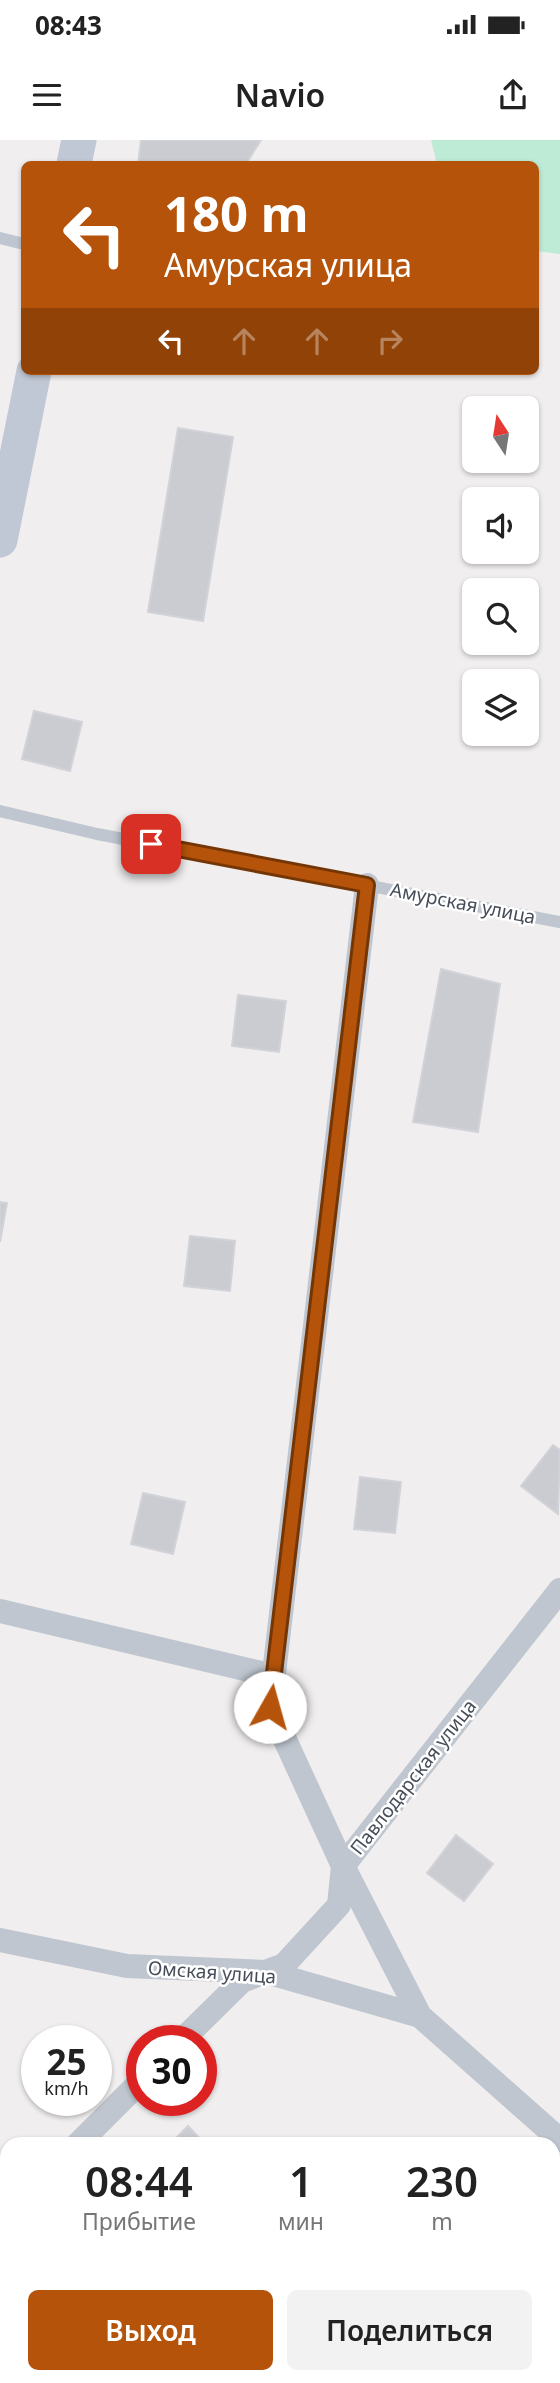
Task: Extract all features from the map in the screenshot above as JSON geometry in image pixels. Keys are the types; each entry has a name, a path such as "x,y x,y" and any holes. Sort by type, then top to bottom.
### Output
{"street":[{"path":"75,161 79,140"},
{"path":"0,540 33,375"},
{"name":"Амурская улица","path":"367,885 270,1707 343,1866 420,2016"},
{"name":"Павлодарская улица","path":"197,2025 242,1981 284,1965 339,1905 343,1866 560,1590"},
{"path":"0,1611 274,1676"},
{"name":"Омская улица","path":"0,1940 127,1966 266,1972 420,2016"},
{"path":"420,2016 557,2137"},
{"path":"85,2137 126,2096"}],"lane":[{"path":"0,238 21,243"},
{"name":"Амурская улица","path":"0,811 97,834 560,922"}],"green space":[{"path":"431,140 560,140 560,254 539,251 539,161 436,161"}],"building":[{"path":"141,140 261,140 248,161 138,161"},
{"path":"178,428 233,437 203,621 148,612"},
{"path":"34,711 82,722 70,771 22,759"},
{"path":"441,969 500,984 478,1132 413,1122"},
{"path":"238,995 286,1001 279,1052 232,1046"},
{"path":"0,1202 7,1203 0,1242"},
{"path":"190,1236 235,1241 230,1291 184,1286"},
{"path":"553,1445 560,1450 558,1514 521,1486"},
{"path":"360,1477 401,1482 395,1533 354,1529"},
{"path":"143,1493 185,1502 173,1554 131,1544"},
{"path":"456,1835 493,1864 464,1901 427,1873"},
{"path":"188,2126 198,2137 177,2137"}],"route":[{"path":"151,844 367,885 270,1707"}]}
